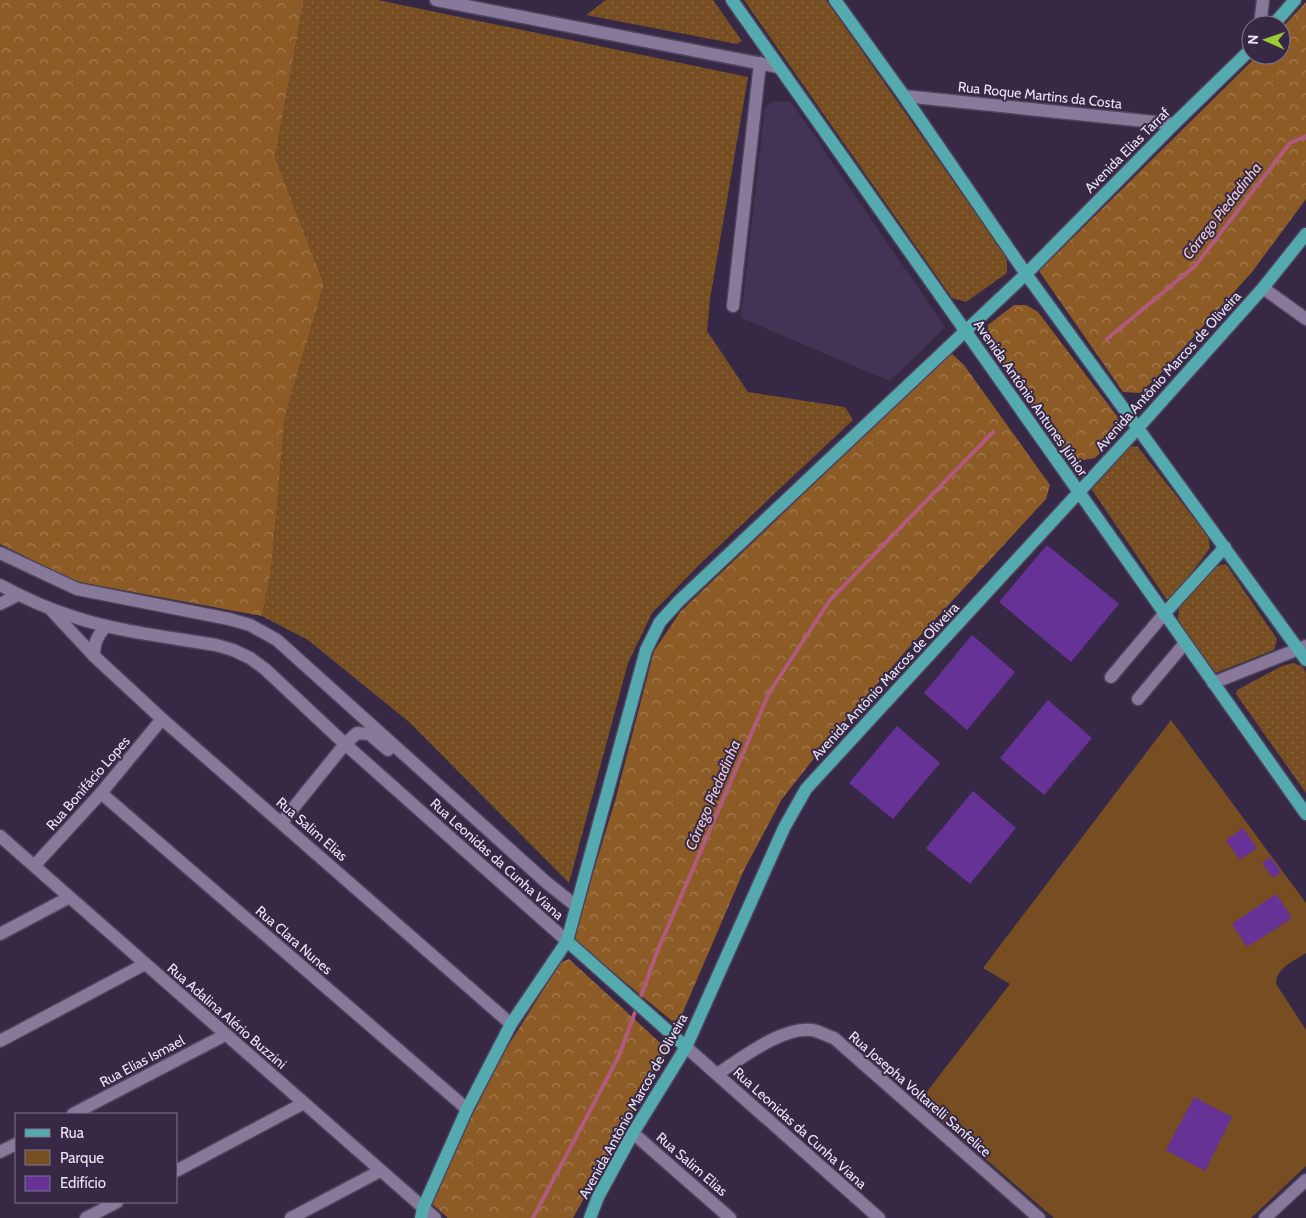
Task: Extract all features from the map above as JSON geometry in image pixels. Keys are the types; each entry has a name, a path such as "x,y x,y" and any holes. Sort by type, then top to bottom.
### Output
{"main road":[{"name":"Avenida Antônio Antunes Júnior","path":"732,0 1306,814"},
{"path":"835,0 904,96 1026,274 1225,547 1302,648 1306,660"},
{"path":"1282,15 1295,0"},
{"name":"Avenida Elias Tarraf","path":"1026,274 1241,59"},
{"name":"Avenida Antônio Marcos de Oliveira","path":"590,1218 598,1197 633,1133 686,1047 784,828 806,789 1138,428 1263,288 1306,234"},
{"path":"422,1213 467,1109 511,1024 567,941 646,650 660,622 679,601 1026,274"},
{"path":"1164,614 1225,547"},
{"name":"Rua Leonidas da Cunha Viana","path":"567,941 686,1047"}],"street":[{"path":"436,0 778,67"},
{"path":"1261,15 1263,0"},
{"path":"733,306 760,63"},
{"name":"Rua Roque Martins da Costa","path":"904,96 1174,124"},
{"path":"1263,288 1306,320"},
{"name":"Rua Leonidas da Cunha Viana","path":"0,553 77,588 229,619 250,625 277,640 547,883 576,906"},
{"name":"Rua Leonidas da Cunha Viana","path":"0,585 18,595 74,618 106,626 216,645 250,658 265,669 345,744 567,941"},
{"path":"0,604 18,595"},
{"name":"Rua Salim Elias","path":"51,609 94,656 162,719 511,1024"},
{"path":"1111,677 1164,614"},
{"path":"94,656 94,644 98,635 106,626"},
{"path":"1138,699 1185,643"},
{"path":"1213,683 1302,648"},
{"name":"Rua Bonifácio Lopes","path":"35,866 101,793 162,719"},
{"path":"282,822 345,744 357,732 369,734 398,759 410,763 414,762"},
{"name":"Rua Clara Nunes","path":"101,793 467,1109"},
{"name":"Rua Adalina Alério Buzzini","path":"0,836 68,898 304,1103 380,1171 422,1213 435,1218"},
{"path":"0,934 68,898"},
{"path":"0,1041 145,964"},
{"name":"Rua Josepha Voltarelli Sanfelice","path":"717,1074 778,1036 797,1030 813,1030 834,1038 1039,1218"},
{"name":"Rua Elias Ismael","path":"75,1113 225,1035"},
{"name":"Rua Leonidas da Cunha Viana","path":"686,1047 879,1218"},
{"path":"178,1170 304,1103"},
{"name":"Rua Salim Elias","path":"633,1133 730,1218"},
{"path":"0,1152 15,1144"},
{"path":"291,1218 380,1171"},
{"path":"1265,1218 1306,1180"},
{"path":"86,1218 115,1203"}],"shaded area":[{"path":"774,101 791,102 945,327 890,381 741,318 765,107"}],"green space":[{"path":"0,0 304,0 275,157 324,284 285,416 271,572 262,616 74,581 0,544"},
{"path":"304,0 378,0 748,77 710,299 707,331 748,392 845,407 853,420 701,563 652,613 628,663 569,883 409,722 308,640 262,616 271,572 285,416 324,284 275,157"},
{"path":"606,0 713,0 742,41 737,44 586,15"},
{"path":"744,0 826,0 1007,258 1007,273 966,302 952,298"},
{"path":"1306,2 1306,199 1252,272 1160,374 1140,393 1123,392 1039,271 1248,65 1291,65 1291,18"},
{"path":"1014,305 1026,305 1038,312 1117,416 1121,431 1095,458 1072,462 987,345 988,325"},
{"path":"951,353 964,365 1050,485 1046,499 905,652 826,743 782,799 744,870 680,1019 672,1021 573,939 615,801 654,651 680,612"},
{"path":"1137,446 1208,536 1210,548 1176,594 1167,600 1090,487 1127,447"},
{"path":"1226,564 1277,639 1274,650 1213,674 1178,621 1179,608 1209,572 1217,566"},
{"path":"1293,663 1302,666 1306,673 1306,793 1236,694 1237,690 1282,666"},
{"path":"1171,720 1306,903 1306,953 1282,969 1276,984 1306,1030 1306,1166 1251,1218 1054,1218 919,1102 1010,984 983,968"},
{"path":"569,959 668,1050 573,1218 448,1218 432,1204 433,1195 493,1070 560,963"}],"building":[{"path":"1047,545 1119,604 1071,662 999,602"},
{"path":"972,635 1015,672 967,730 924,693"},
{"path":"1048,700 1092,738 1044,795 1000,758"},
{"path":"897,726 940,763 893,819 849,783"},
{"path":"973,791 1016,828 970,884 926,848"},
{"path":"1243,828 1257,848 1240,860 1226,840"},
{"path":"1270,857 1281,872 1273,878 1262,863"},
{"path":"1276,894 1292,918 1247,947 1232,924"},
{"path":"1194,1097 1232,1117 1205,1171 1166,1150"}],"waterway":[{"name":"Córrego Piedadinha","path":"1107,339 1195,266 1290,143 1306,136"},
{"name":"Córrego Piedadinha","path":"639,1001 657,952 769,693 830,600 993,432"},
{"name":"Córrego Piedadinha","path":"533,1218 618,1058 637,1007"}]}
